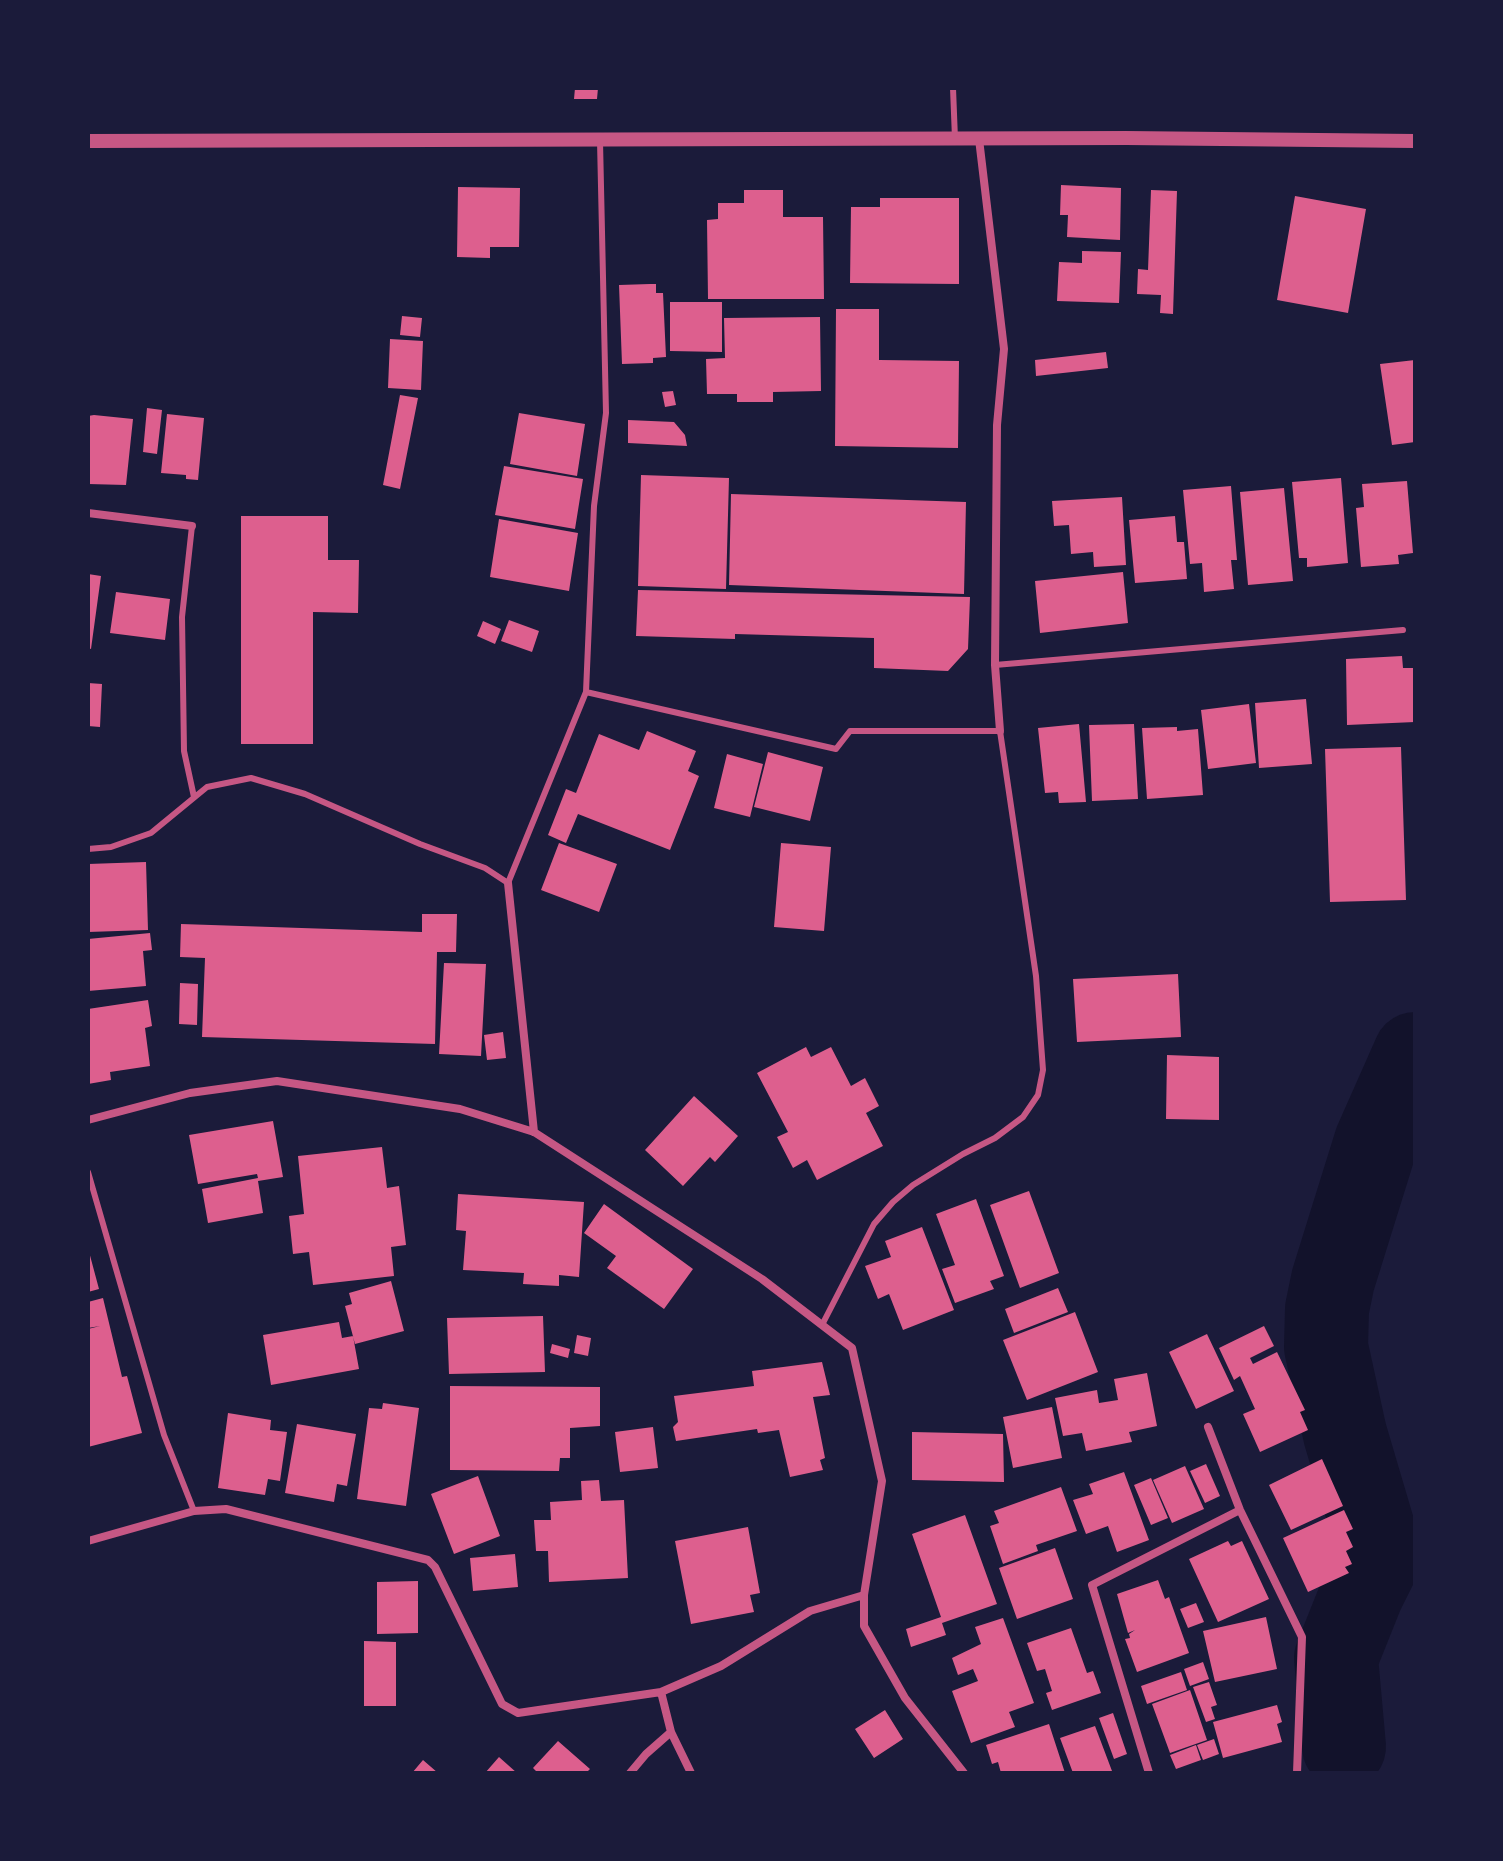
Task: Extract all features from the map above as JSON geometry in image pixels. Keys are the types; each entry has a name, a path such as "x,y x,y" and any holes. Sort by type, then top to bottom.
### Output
{"street":[{"path":"979,139 1004,349 997,425 995,665 1000,731"},
{"path":"88,141 1415,141"},
{"path":"88,513 192,526"},
{"path":"508,883 534,1132"},
{"path":"88,1120 190,1093 277,1081 460,1109 534,1132 762,1279 852,1348 882,1481 864,1595 864,1626 905,1698 964,1773"},
{"path":"1208,1427 1240,1510 1302,1637 1297,1773"},
{"path":"88,1541 194,1511 226,1509 428,1560 435,1567 502,1704 518,1713 661,1692 721,1666 810,1611 864,1595"},
{"path":"1149,1773 1092,1585 1240,1510"},
{"path":"661,1692 671,1732 691,1773"},
{"path":"630,1773 671,1732"}],"lane":[{"path":"953,88 955,139"},
{"path":"88,849 111,847 151,833 207,787 251,778 305,794 420,844 485,868 508,883 586,692 594,506 606,413 600,140"},
{"path":"192,526 182,617 184,751 194,797"},
{"path":"995,665 1403,630"},
{"path":"586,692 836,749 850,731 1000,731 1036,976 1043,1070 1038,1095 1023,1117 1014,1124 913,1185 893,1202 874,1224 822,1325"},
{"path":"88,1172 164,1435 194,1511"}],"building":[{"path":"575,88 598,88 597,99 574,99"},
{"path":"1061,185 1121,188 1120,240 1067,237 1068,215 1060,215"},
{"path":"458,187 520,188 519,247 490,247 490,258 457,257"},
{"path":"744,190 783,190 783,217 823,217 824,299 708,299 707,220 718,219 718,203 744,203"},
{"path":"1151,190 1177,191 1173,314 1160,313 1161,295 1137,294 1138,269 1148,270"},
{"path":"1295,196 1366,209 1348,313 1277,300"},
{"path":"880,198 959,198 959,284 850,283 851,207 880,207"},
{"path":"1082,251 1121,252 1119,303 1057,301 1059,262 1082,263"},
{"path":"656,284 656,293 663,293 666,357 653,358 653,363 622,364 619,285"},
{"path":"670,302 722,302 722,352 670,351"},
{"path":"836,309 879,309 879,360 959,361 958,448 835,446"},
{"path":"402,316 422,318 420,337 400,335"},
{"path":"820,317 821,391 773,392 773,402 737,402 737,394 707,394 706,359 725,358 724,318"},
{"path":"390,339 423,341 421,390 388,388"},
{"path":"1106,352 1108,368 1036,376 1035,360"},
{"path":"1415,360 1415,442 1392,445 1380,364"},
{"path":"673,391 676,405 665,407 662,392"},
{"path":"400,395 418,398 400,489 383,485"},
{"path":"147,408 162,410 157,454 143,452"},
{"path":"519,413 585,424 577,476 510,464"},
{"path":"167,414 204,418 198,480 186,479 186,475 161,473"},
{"path":"88,416 133,419 126,485 88,484"},
{"path":"628,420 674,422 685,435 687,446 628,443"},
{"path":"504,466 583,479 575,529 495,515"},
{"path":"641,475 729,478 726,589 638,586"},
{"path":"1341,478 1348,563 1307,567 1307,558 1299,558 1292,482"},
{"path":"1407,481 1413,553 1398,555 1399,564 1361,567 1356,508 1364,507 1362,484"},
{"path":"1231,486 1237,560 1231,560 1234,589 1204,592 1202,563 1190,564 1183,490"},
{"path":"1284,488 1293,581 1248,585 1240,492"},
{"path":"731,494 966,502 964,594 729,585"},
{"path":"1122,497 1126,565 1094,567 1093,552 1071,554 1069,525 1054,526 1052,501"},
{"path":"241,516 328,516 328,560 359,560 358,613 313,612 313,744 241,744"},
{"path":"1175,516 1177,542 1184,542 1187,579 1135,583 1129,520"},
{"path":"499,519 578,533 569,591 490,577"},
{"path":"1123,572 1128,623 1040,633 1035,581"},
{"path":"88,574 101,576 91,649 88,648"},
{"path":"638,590 970,597 968,649 948,671 874,668 874,638 735,634 735,639 636,636"},
{"path":"116,592 170,599 165,640 110,633"},
{"path":"509,620 539,631 532,652 501,641"},
{"path":"483,621 501,629 495,644 477,636"},
{"path":"1402,656 1403,668 1414,668 1415,722 1347,725 1346,659"},
{"path":"88,683 102,684 100,727 88,726"},
{"path":"1306,699 1312,764 1259,768 1255,703"},
{"path":"1249,704 1256,763 1208,769 1201,710"},
{"path":"1079,724 1086,802 1059,803 1058,792 1045,793 1038,728"},
{"path":"1134,724 1138,799 1092,801 1089,725"},
{"path":"1177,727 1177,731 1198,729 1203,795 1147,799 1142,728"},
{"path":"647,731 696,751 688,771 699,776 670,850 578,814 566,843 548,835 566,789 576,793 599,734 639,750"},
{"path":"1401,747 1406,900 1330,902 1325,749"},
{"path":"768,752 823,767 810,821 754,807"},
{"path":"727,754 763,764 750,817 714,808"},
{"path":"559,843 617,864 599,912 541,890"},
{"path":"781,843 831,847 824,931 774,927"},
{"path":"146,862 148,930 88,932 88,864"},
{"path":"422,914 457,914 456,952 437,952 435,1044 202,1037 205,958 180,957 181,924 422,932"},
{"path":"150,933 152,950 143,951 146,986 88,991 88,939"},
{"path":"444,963 486,964 481,1056 439,1054"},
{"path":"1178,974 1181,1037 1077,1042 1073,979"},
{"path":"180,983 198,984 197,1025 179,1024"},
{"path":"148,1000 152,1026 145,1028 150,1066 110,1072 111,1080 88,1084 88,1009"},
{"path":"503,1032 506,1058 487,1060 484,1035"},
{"path":"806,1047 811,1057 831,1047 851,1086 865,1078 879,1106 866,1113 883,1146 817,1180 807,1160 793,1168 777,1137 788,1132 757,1073"},
{"path":"1167,1055 1219,1057 1219,1120 1166,1119"},
{"path":"694,1096 738,1136 715,1162 710,1157 683,1186 645,1150"},
{"path":"273,1121 283,1177 258,1181 263,1213 208,1223 202,1189 258,1178 257,1174 198,1184 189,1135"},
{"path":"382,1147 387,1188 399,1186 406,1245 391,1247 394,1276 313,1285 309,1252 293,1254 289,1216 304,1214 298,1156"},
{"path":"1029,1191 1059,1273 1020,1288 990,1205"},
{"path":"458,1194 584,1202 579,1277 559,1275 559,1286 523,1284 524,1273 463,1270 466,1231 456,1230"},
{"path":"976,1199 1004,1276 990,1281 994,1289 955,1303 942,1269 955,1265 936,1214"},
{"path":"604,1204 693,1269 664,1309 607,1268 616,1256 584,1233"},
{"path":"922,1227 954,1310 903,1330 889,1294 878,1299 865,1266 891,1257 885,1241"},
{"path":"88,1248 99,1289 88,1292"},
{"path":"391,1281 404,1331 355,1344 345,1306 352,1304 349,1293"},
{"path":"1058,1288 1068,1312 1014,1333 1005,1309"},
{"path":"103,1298 122,1377 127,1376 142,1433 88,1447 88,1329 100,1326 88,1328 88,1302"},
{"path":"1075,1312 1098,1372 1027,1400 1003,1340"},
{"path":"543,1316 545,1372 449,1374 447,1318"},
{"path":"339,1322 342,1338 353,1336 359,1369 271,1385 263,1335"},
{"path":"1264,1326 1274,1346 1250,1358 1253,1364 1277,1352 1305,1410 1300,1412 1308,1430 1260,1452 1243,1414 1255,1409 1240,1376 1234,1380 1219,1348"},
{"path":"1207,1334 1234,1391 1196,1409 1169,1352"},
{"path":"577,1335 591,1338 588,1356 574,1353"},
{"path":"552,1344 570,1349 568,1358 550,1353"},
{"path":"822,1362 830,1395 813,1397 825,1458 820,1460 823,1470 790,1477 779,1430 758,1433 757,1429 676,1441 673,1427 678,1422 674,1396 754,1386 752,1371"},
{"path":"1147,1373 1157,1426 1129,1432 1132,1442 1086,1451 1082,1433 1063,1436 1055,1398 1097,1390 1099,1403 1118,1400 1114,1379"},
{"path":"450,1386 600,1387 600,1426 570,1428 570,1458 560,1458 559,1471 450,1470"},
{"path":"383,1403 419,1408 406,1506 357,1499 369,1408 382,1409"},
{"path":"1052,1407 1062,1458 1013,1468 1003,1417"},
{"path":"228,1413 271,1420 270,1430 287,1432 280,1481 268,1479 265,1495 218,1488"},
{"path":"297,1424 356,1434 347,1486 337,1484 334,1502 285,1493"},
{"path":"653,1427 658,1468 620,1472 615,1432"},
{"path":"912,1432 1003,1434 1004,1482 912,1480"},
{"path":"1322,1459 1343,1506 1291,1530 1269,1485"},
{"path":"1206,1464 1220,1496 1205,1503 1190,1471"},
{"path":"1185,1466 1204,1509 1172,1523 1153,1480"},
{"path":"1124,1472 1149,1540 1117,1552 1108,1526 1086,1534 1073,1500 1093,1494 1089,1484"},
{"path":"478,1476 500,1536 454,1554 431,1494"},
{"path":"1151,1478 1168,1518 1151,1525 1134,1485"},
{"path":"599,1480 601,1501 624,1500 628,1578 549,1582 548,1551 536,1551 534,1520 551,1520 550,1502 582,1500 581,1481"},
{"path":"1061,1487 1077,1531 1036,1545 1038,1551 1003,1564 990,1526 999,1523 994,1511"},
{"path":"1344,1510 1353,1529 1346,1532 1353,1547 1346,1551 1352,1564 1345,1567 1349,1573 1308,1592 1283,1538"},
{"path":"965,1515 997,1604 942,1623 946,1635 911,1647 906,1629 941,1617 912,1534"},
{"path":"748,1527 760,1593 750,1595 754,1612 691,1624 675,1541"},
{"path":"1228,1541 1231,1546 1242,1541 1269,1599 1218,1622 1189,1559"},
{"path":"1055,1548 1073,1599 1017,1619 999,1568"},
{"path":"515,1554 518,1587 473,1591 470,1558"},
{"path":"1158,1580 1165,1599 1169,1597 1189,1653 1137,1672 1125,1639 1130,1638 1129,1634 1135,1630 1128,1633 1117,1594"},
{"path":"418,1581 418,1633 377,1634 377,1582"},
{"path":"1196,1603 1204,1622 1188,1628 1180,1609"},
{"path":"1266,1617 1277,1669 1215,1682 1203,1631"},
{"path":"1003,1618 1034,1703 1009,1712 1015,1727 971,1743 952,1691 978,1681 973,1669 958,1675 952,1658 981,1644 975,1627"},
{"path":"1071,1628 1087,1673 1093,1671 1101,1693 1052,1710 1046,1693 1052,1691 1045,1669 1037,1671 1027,1643"},
{"path":"364,1641 396,1642 396,1706 364,1706"},
{"path":"1203,1662 1209,1679 1190,1686 1184,1669"},
{"path":"1181,1672 1187,1690 1147,1704 1141,1686"},
{"path":"1209,1682 1217,1705 1211,1707 1215,1719 1206,1722 1193,1687"},
{"path":"1190,1690 1207,1740 1170,1753 1152,1704"},
{"path":"1277,1705 1282,1722 1277,1724 1282,1742 1223,1758 1213,1722"},
{"path":"885,1710 903,1739 874,1758 855,1729"},
{"path":"1113,1713 1127,1754 1114,1759 1099,1718"},
{"path":"1049,1724 1065,1773 1001,1773 998,1762 992,1764 986,1745"},
{"path":"1095,1726 1112,1771 1073,1773 1060,1738"},
{"path":"1214,1739 1219,1754 1203,1760 1197,1745"},
{"path":"558,1741 590,1769 586,1773 538,1773 533,1768"},
{"path":"1196,1745 1201,1760 1176,1769 1170,1755"},
{"path":"499,1757 517,1773 485,1773"},
{"path":"423,1760 438,1773 412,1773"}],"waterway":[{"path":"1344,1747 1336,1658 1376,1565 1374,1532 1345,1434 1326,1347 1327,1309 1333,1280 1376,1142 1415,1054"}]}
